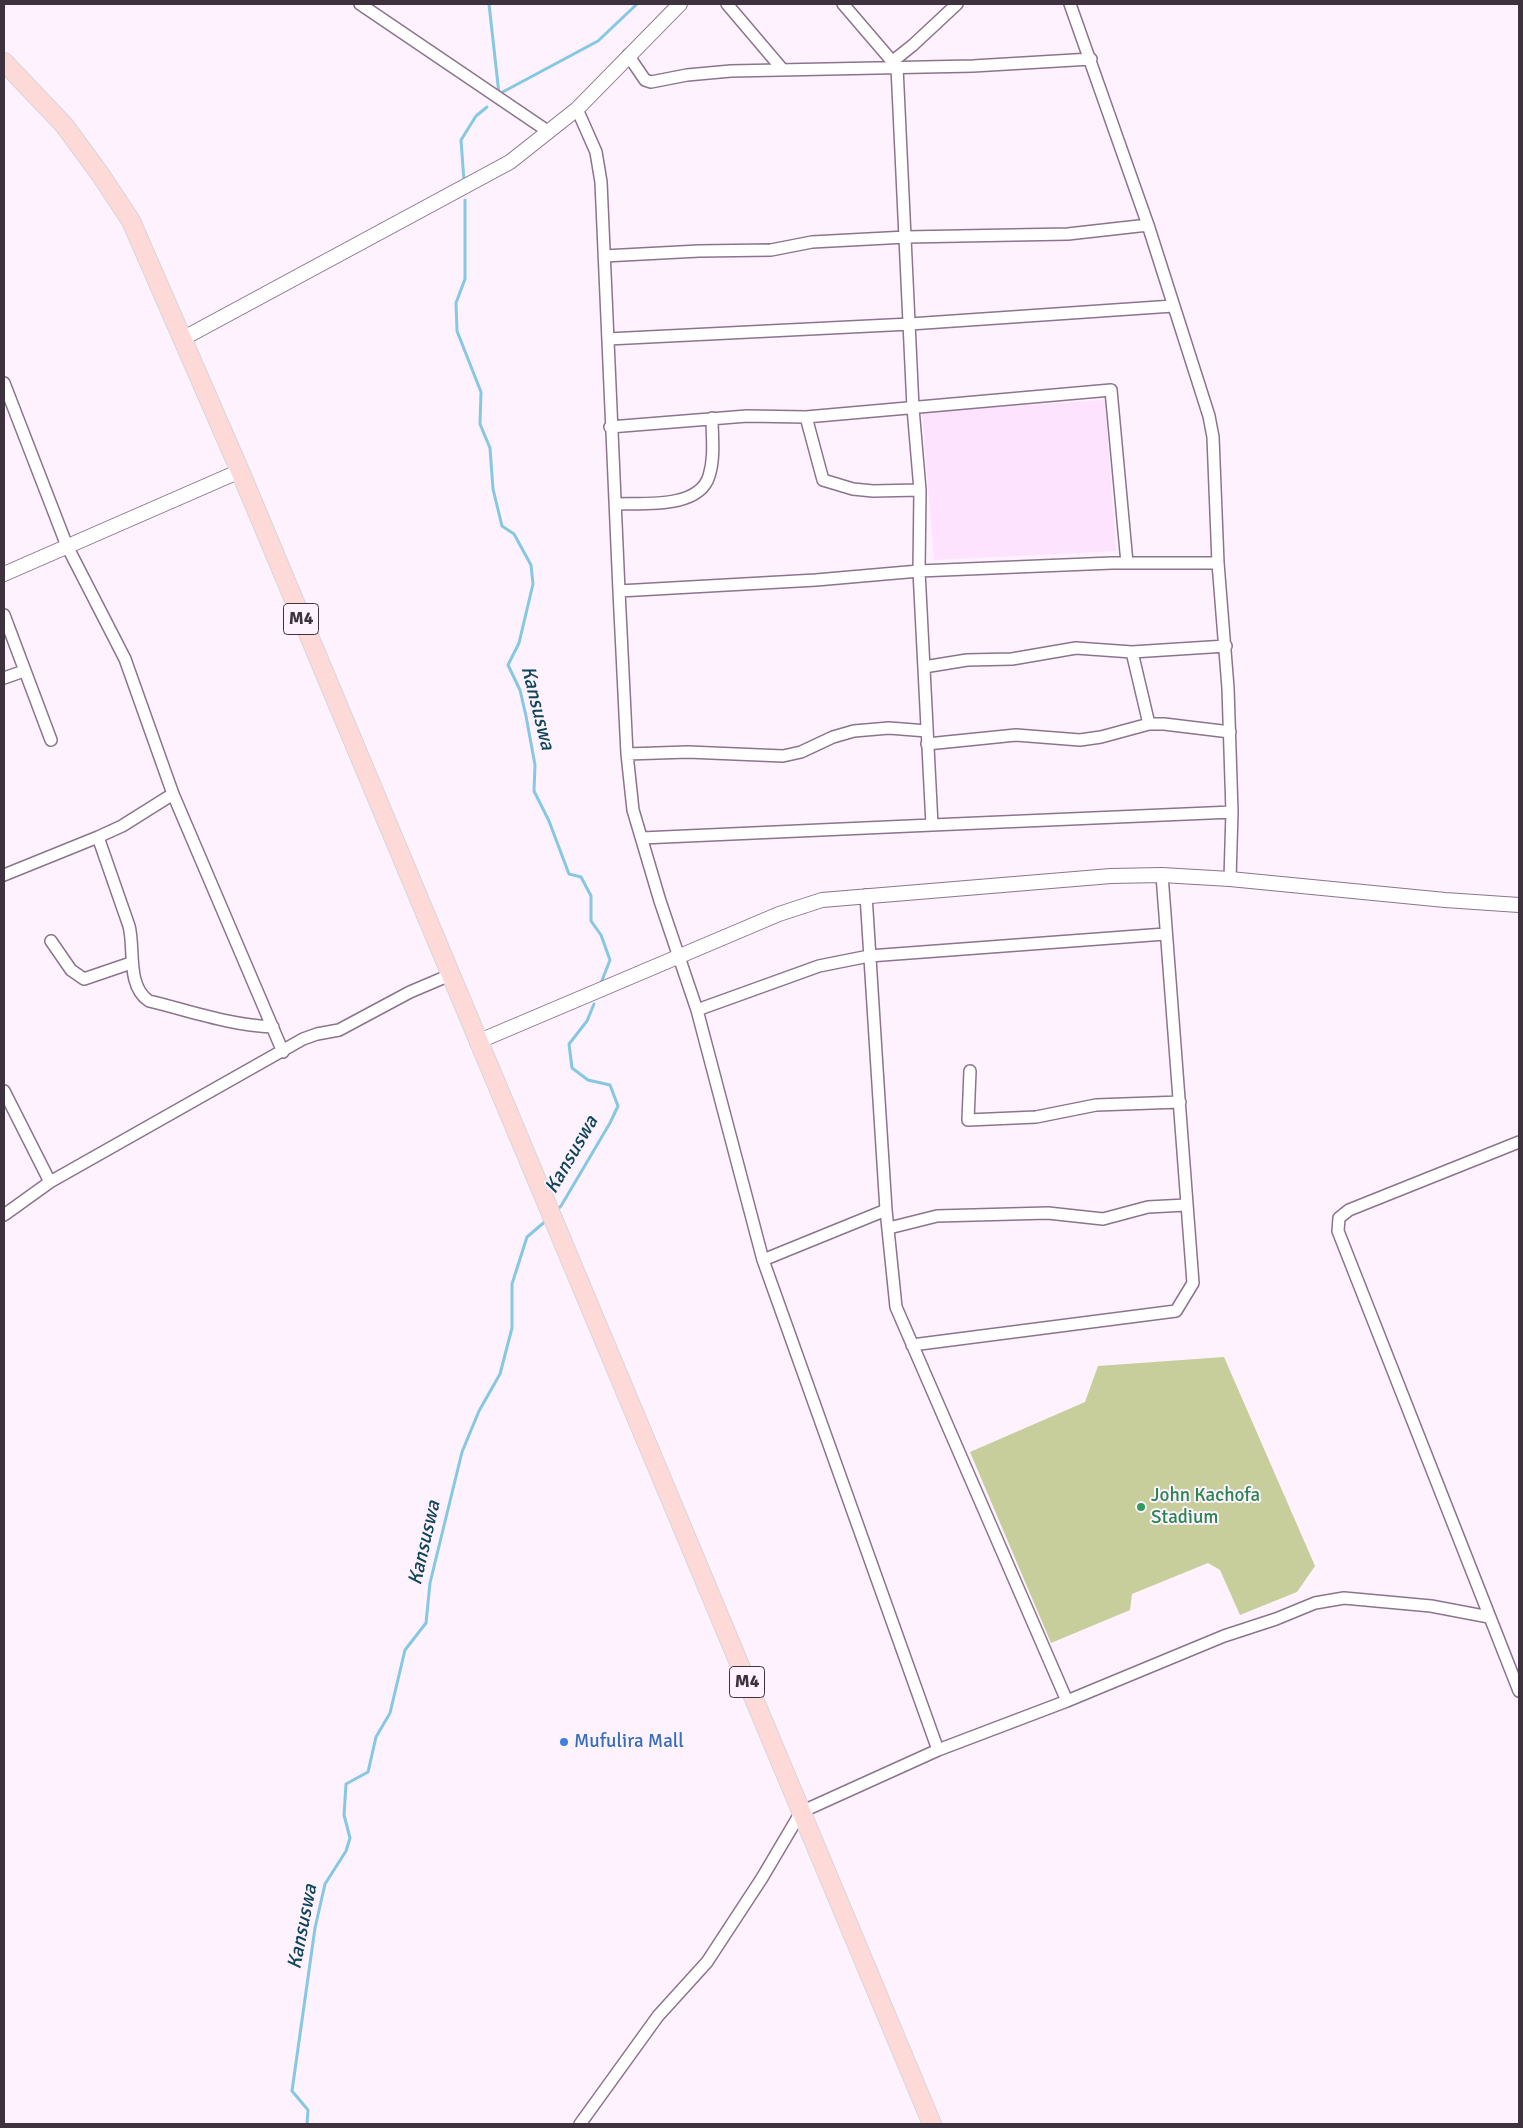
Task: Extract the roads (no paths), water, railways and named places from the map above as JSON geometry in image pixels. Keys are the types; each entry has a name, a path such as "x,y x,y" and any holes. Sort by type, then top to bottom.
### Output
{"main road":[{"name":"M4","path":"4,62 64,126 100,174 131,221 240,471 546,1206 562,1239 932,2124"}],"street":[{"path":"360,4 549,132"},
{"path":"182,339 510,162 577,109 680,4"},
{"path":"727,4 783,70"},
{"path":"843,4 895,64 906,237 913,408 920,490 919,571 932,825"},
{"path":"895,64 957,4"},
{"path":"1070,4 1148,225 1209,416 1213,437 1218,563 1226,646 1230,732 1232,812 1230,879"},
{"path":"628,55 648,82 710,72 895,64 992,65 1091,59"},
{"path":"577,109 596,152 599,166 608,339 610,427 616,504 627,754 631,799 678,958 697,1010 763,1260 938,1750"},
{"path":"604,256 699,251 771,250 812,242 906,237 1058,234 1148,225"},
{"path":"608,339 910,324 1173,306"},
{"path":"4,383 67,546 125,659 173,794 283,1052"},
{"path":"610,427 766,415 806,417 1111,390 1127,564"},
{"path":"806,417 823,480 853,489 873,491 920,490"},
{"path":"616,504 679,501 693,496 701,490 709,477 713,455 712,418"},
{"path":"4,574 240,471"},
{"path":"619,591 816,580 919,571 1218,563"},
{"path":"4,615 51,740"},
{"path":"924,667 958,661 1012,659 1069,649 1092,648 1132,652 1226,646"},
{"path":"1132,652 1148,724"},
{"path":"4,678 24,671"},
{"path":"927,744 1016,736 1080,740 1101,737 1148,724 1164,724 1230,732"},
{"path":"627,754 688,752 783,756 801,752 833,737 854,731 889,728 927,731"},
{"path":"4,875 122,826 173,794"},
{"path":"642,838 1232,812"},
{"path":"98,837 131,931 131,963 142,996 149,1001 245,1026 273,1027"},
{"path":"478,1042 802,906 822,900 866,895 1061,882 1110,876 1162,876 1230,879 1435,900 1519,905"},
{"path":"912,1345 1176,1311 1193,1283 1162,876"},
{"path":"866,895 886,1210 896,1307 1067,1701"},
{"path":"697,1010 819,966 869,956 1165,934"},
{"path":"51,941 71,970 84,979 131,963"},
{"path":"4,1215 50,1182 303,1039 339,1030 410,992 450,975"},
{"path":"970,1071 968,1120 1036,1117 1096,1105 1180,1102"},
{"path":"4,1091 50,1182"},
{"path":"1519,1142 1349,1210 1339,1218 1338,1231 1519,1691"},
{"path":"889,1228 938,1216 1048,1213 1103,1219 1148,1207 1186,1205"},
{"path":"763,1260 886,1210"},
{"path":"580,2124 658,2016 707,1962 762,1878 801,1812 938,1750 1067,1701 1224,1636 1329,1600 1344,1598 1431,1606 1489,1617"}],"waterway":[{"path":"489,4 499,94 598,41 637,4"},
{"name":"Kansuswa","path":"464,181 461,140 476,116 487,107"},
{"name":"Kansuswa","path":"465,200 465,279 456,303 457,331 481,392 480,424 490,448 493,489 502,526 514,534 531,565 533,584 519,643 508,665 520,690 526,716 535,765 534,791 549,821 569,874 581,877 591,896 591,921 601,935 610,960 601,983"},
{"name":"Kansuswa","path":"555,1211 561,1206 618,1106 610,1085 588,1080 572,1068 569,1044 587,1021 594,1004"},
{"name":"Kansuswa","path":"307,2124 308,2110 292,2091 315,1928 325,1884 346,1851 350,1838 344,1815 346,1784 368,1772 376,1737 390,1713 405,1650 426,1623 430,1583 462,1452 479,1411 500,1374 512,1328 512,1284 527,1237 548,1219"}],"place":[{"name":"John Kachofa Stadium","path":"1141,1507"},
{"name":"Mufulira Mall","path":"564,1742"}]}
